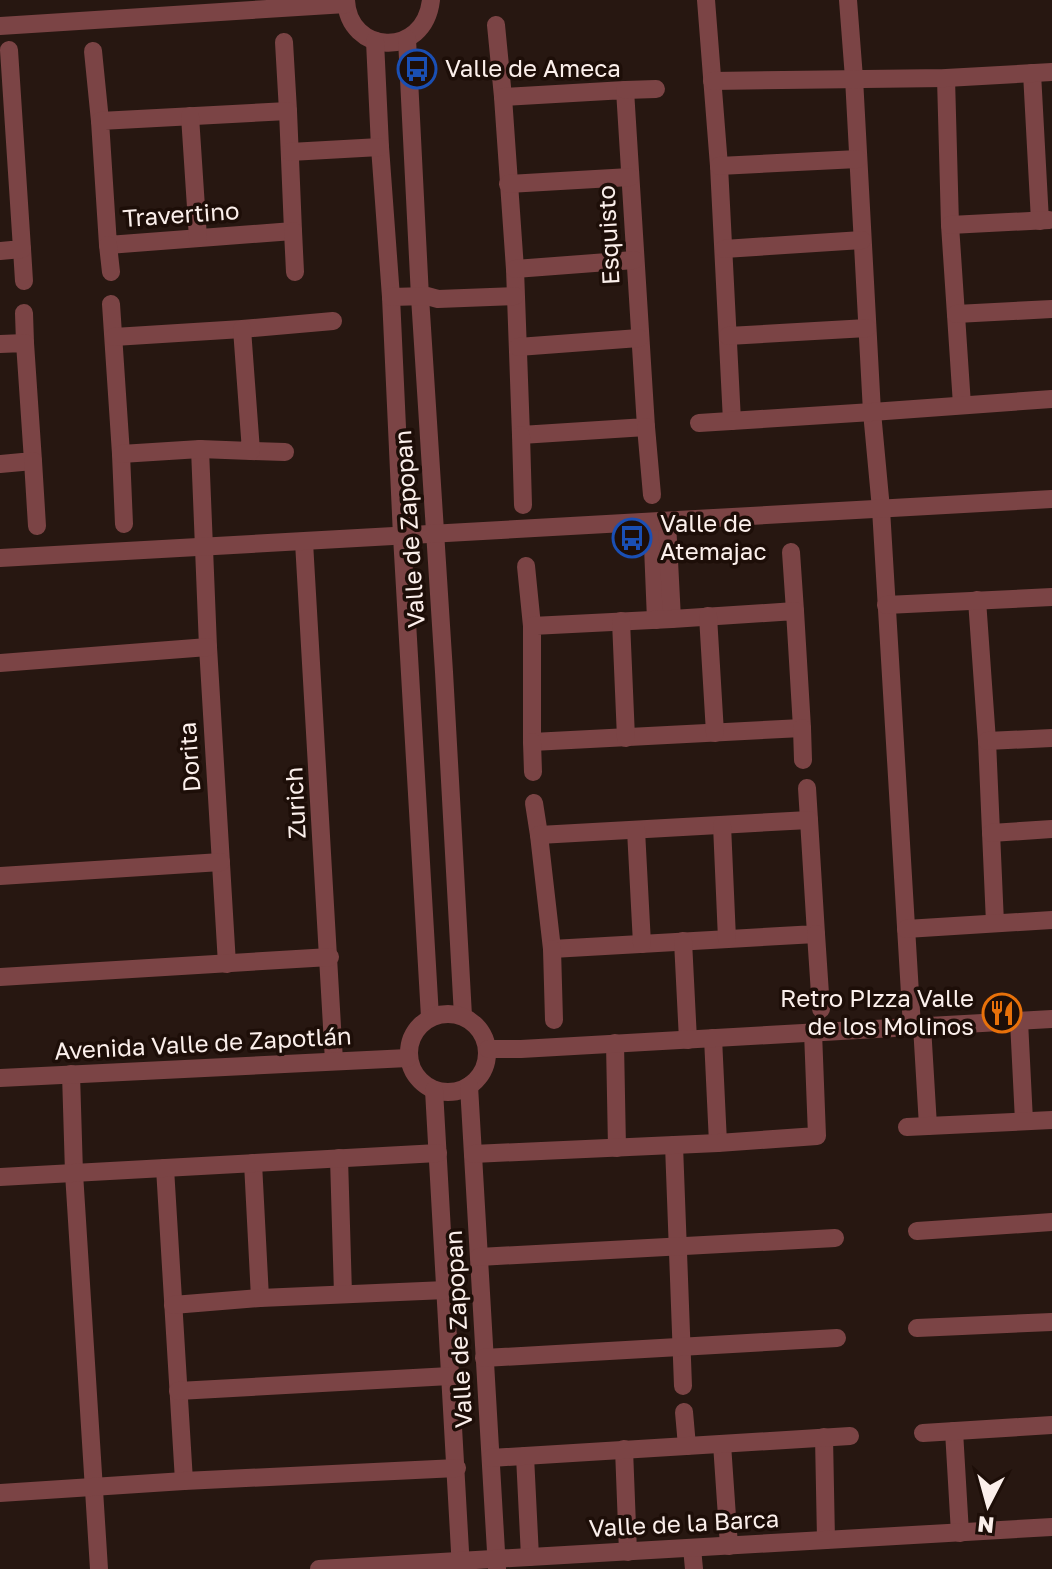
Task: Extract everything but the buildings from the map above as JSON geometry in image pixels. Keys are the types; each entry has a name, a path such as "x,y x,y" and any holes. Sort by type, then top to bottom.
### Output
{"street":[{"path":"0,26 346,2 350,20 361,33 375,41 391,43 407,39 421,29 429,14 431,0"},
{"path":"706,0 719,166 732,421"},
{"path":"848,0 906,929 928,1126"},
{"path":"496,25 515,284 523,505"},
{"name":"Valle de Zapopan","path":"407,39 463,1016"},
{"name":"Valle de Zapopan","path":"375,41 430,1017"},
{"path":"284,42 295,272"},
{"path":"9,50 6,127 24,281"},
{"name":"Travertino","path":"93,51 108,245 293,231"},
{"path":"712,81 946,78 1052,72"},
{"path":"950,225 1046,220 1032,73"},
{"path":"946,78 950,225 962,405"},
{"path":"503,97 656,89"},
{"name":"Esquisto","path":"625,90 639,338 652,495"},
{"path":"100,121 288,111"},
{"path":"190,116 198,238"},
{"path":"290,152 380,147"},
{"path":"719,166 858,159"},
{"path":"508,184 630,177"},
{"path":"724,249 862,240"},
{"path":"108,245 111,272"},
{"path":"0,251 22,249"},
{"path":"391,297 438,299 634,260"},
{"path":"111,304 124,524"},
{"path":"956,314 1052,309"},
{"path":"24,313 37,526"},
{"path":"114,337 333,321"},
{"path":"728,336 867,328"},
{"path":"242,329 251,451"},
{"path":"518,347 639,338"},
{"path":"0,344 25,343"},
{"path":"699,423 1052,399"},
{"path":"521,435 646,427"},
{"path":"121,454 200,449 285,452"},
{"name":"Dorita","path":"200,449 227,964"},
{"path":"0,464 33,461"},
{"path":"0,558 1052,499"},
{"path":"659,522 664,620"},
{"name":"Zurich","path":"304,542 334,1061"},
{"path":"791,552 803,760"},
{"path":"526,566 532,626 533,772"},
{"path":"886,605 1052,597"},
{"path":"977,600 995,923"},
{"path":"532,626 795,611"},
{"path":"708,616 715,733"},
{"path":"621,621 626,738"},
{"path":"0,663 208,647"},
{"path":"410,674 444,672"},
{"path":"532,742 802,728"},
{"path":"987,741 1052,738"},
{"path":"807,788 821,1009"},
{"path":"534,803 552,949 554,1020"},
{"path":"539,835 809,820"},
{"path":"722,825 727,939"},
{"path":"991,833 1052,829"},
{"path":"636,830 642,944"},
{"path":"0,876 221,862"},
{"path":"906,929 1052,920"},
{"path":"552,949 816,934"},
{"path":"683,941 688,1040"},
{"path":"0,977 330,957"},
{"path":"446,1013 463,1016 475,1023 484,1035 488,1049 486,1063 480,1077 469,1086 458,1091 434,1090 422,1083 413,1072 408,1058 409,1042 417,1027 430,1017 446,1013"},
{"path":"488,1049 1052,1019"},
{"path":"1019,1021 1024,1121"},
{"path":"473,1154 817,1136 813,1032"},
{"path":"713,1038 718,1143"},
{"path":"615,1043 617,1148"},
{"name":"Avenida Valle de Zapotlán","path":"0,1078 408,1058"},
{"path":"71,1074 74,1173 99,1569"},
{"name":"Valle de Zapopan","path":"469,1086 496,1564"},
{"name":"Valle de Zapopan","path":"434,1090 461,1565"},
{"path":"907,1127 1052,1120"},
{"path":"674,1145 683,1386"},
{"path":"0,1177 438,1153"},
{"path":"339,1158 343,1294"},
{"path":"253,1163 260,1298"},
{"path":"165,1168 184,1481"},
{"path":"917,1231 1052,1222"},
{"path":"479,1257 835,1238"},
{"path":"173,1305 446,1290"},
{"path":"917,1328 1052,1322"},
{"path":"484,1358 837,1338"},
{"path":"178,1391 450,1376"},
{"path":"684,1412 687,1446"},
{"path":"923,1433 1052,1425"},
{"path":"954,1431 960,1533"},
{"path":"491,1458 850,1436"},
{"path":"824,1437 826,1540"},
{"path":"722,1444 729,1546"},
{"path":"624,1449 628,1552"},
{"path":"525,1456 530,1557"},
{"path":"0,1481 0,1493 457,1468"},
{"name":"Valle de la Barca","path":"319,1569 496,1564 530,1557 594,1561 628,1552 1052,1527"},
{"path":"692,1548 694,1569"}],"place":[{"name":"Valle de Ameca","path":"417,69"},
{"name":"Valle de Atemajac","path":"632,538"},
{"name":"Retro PIzza Valle de los Molinos","path":"1002,1013"}]}
